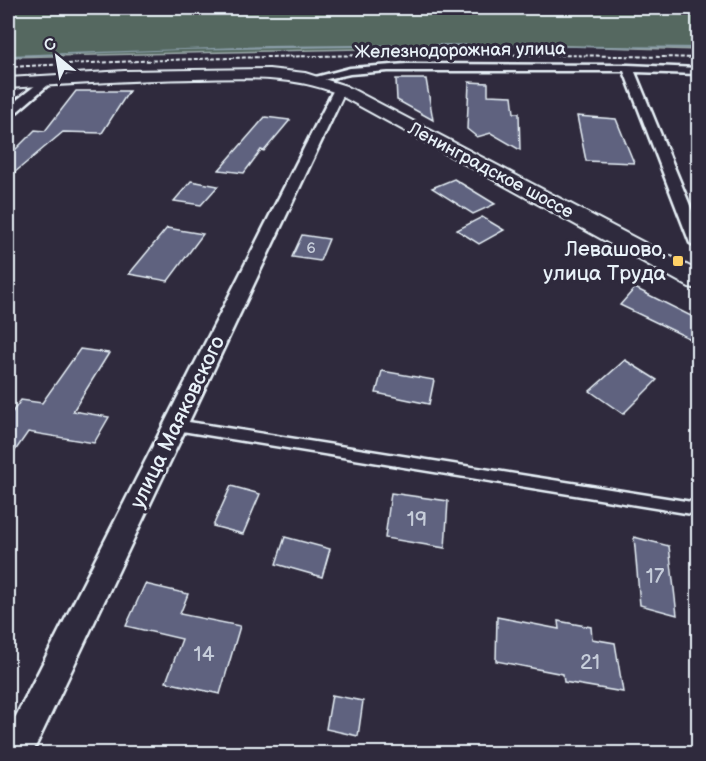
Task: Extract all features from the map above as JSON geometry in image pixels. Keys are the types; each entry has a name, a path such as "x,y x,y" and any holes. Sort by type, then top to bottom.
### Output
{"street":[{"name":"Железнодорожная улица","path":"8,82 260,73 313,78 341,71 392,68 699,70"},
{"path":"628,68 699,243"},
{"name":"Ленинградское шоссе","path":"313,78 340,89 699,281"},
{"path":"8,113 50,79"},
{"name":"улица Маяковского","path":"14,753 340,89"}],"lane":[{"path":"176,425 699,508"}],"green space":[{"path":"8,8 698,8 698,50 535,45 8,57"}],"building":[{"path":"396,79 426,79 433,120 397,100"},
{"path":"469,82 488,83 488,95 512,96 514,113 519,113 520,150 491,133 477,137 467,129"},
{"path":"76,91 129,91 102,133 63,132 8,178 8,157 35,130 45,131"},
{"path":"577,116 616,119 634,163 586,161"},
{"path":"265,117 290,120 264,151 261,150 244,173 219,170"},
{"path":"454,179 495,204 473,214 432,188"},
{"path":"191,181 218,186 201,205 174,201"},
{"path":"482,217 504,230 479,244 457,230"},
{"path":"167,228 203,234 168,281 129,274"},
{"path":"302,235 329,239 320,261 292,257"},
{"path":"635,288 699,320 699,343 620,305"},
{"path":"80,349 109,353 73,411 109,417 94,443 28,432 8,461 8,418 21,400 42,403"},
{"path":"625,360 657,380 623,414 590,391"},
{"path":"382,371 434,380 429,404 376,393"},
{"path":"231,486 260,494 243,534 213,526"},
{"path":"391,493 448,501 445,548 385,538"},
{"path":"285,537 330,549 322,577 276,564"},
{"path":"634,537 669,546 677,615 640,605"},
{"path":"145,584 188,594 180,614 240,626 220,694 166,682 182,639 126,626"},
{"path":"497,617 559,629 558,621 591,627 592,639 615,643 623,692 564,682 563,674 496,661"},
{"path":"332,695 363,701 358,736 326,729"}],"waterway":[{"path":"8,56 180,49 353,46 526,45 698,48"}],"railway":[{"path":"8,67 353,55 698,58"}],"place":[{"name":"Левашово, улица Труда","path":"678,261"}]}
